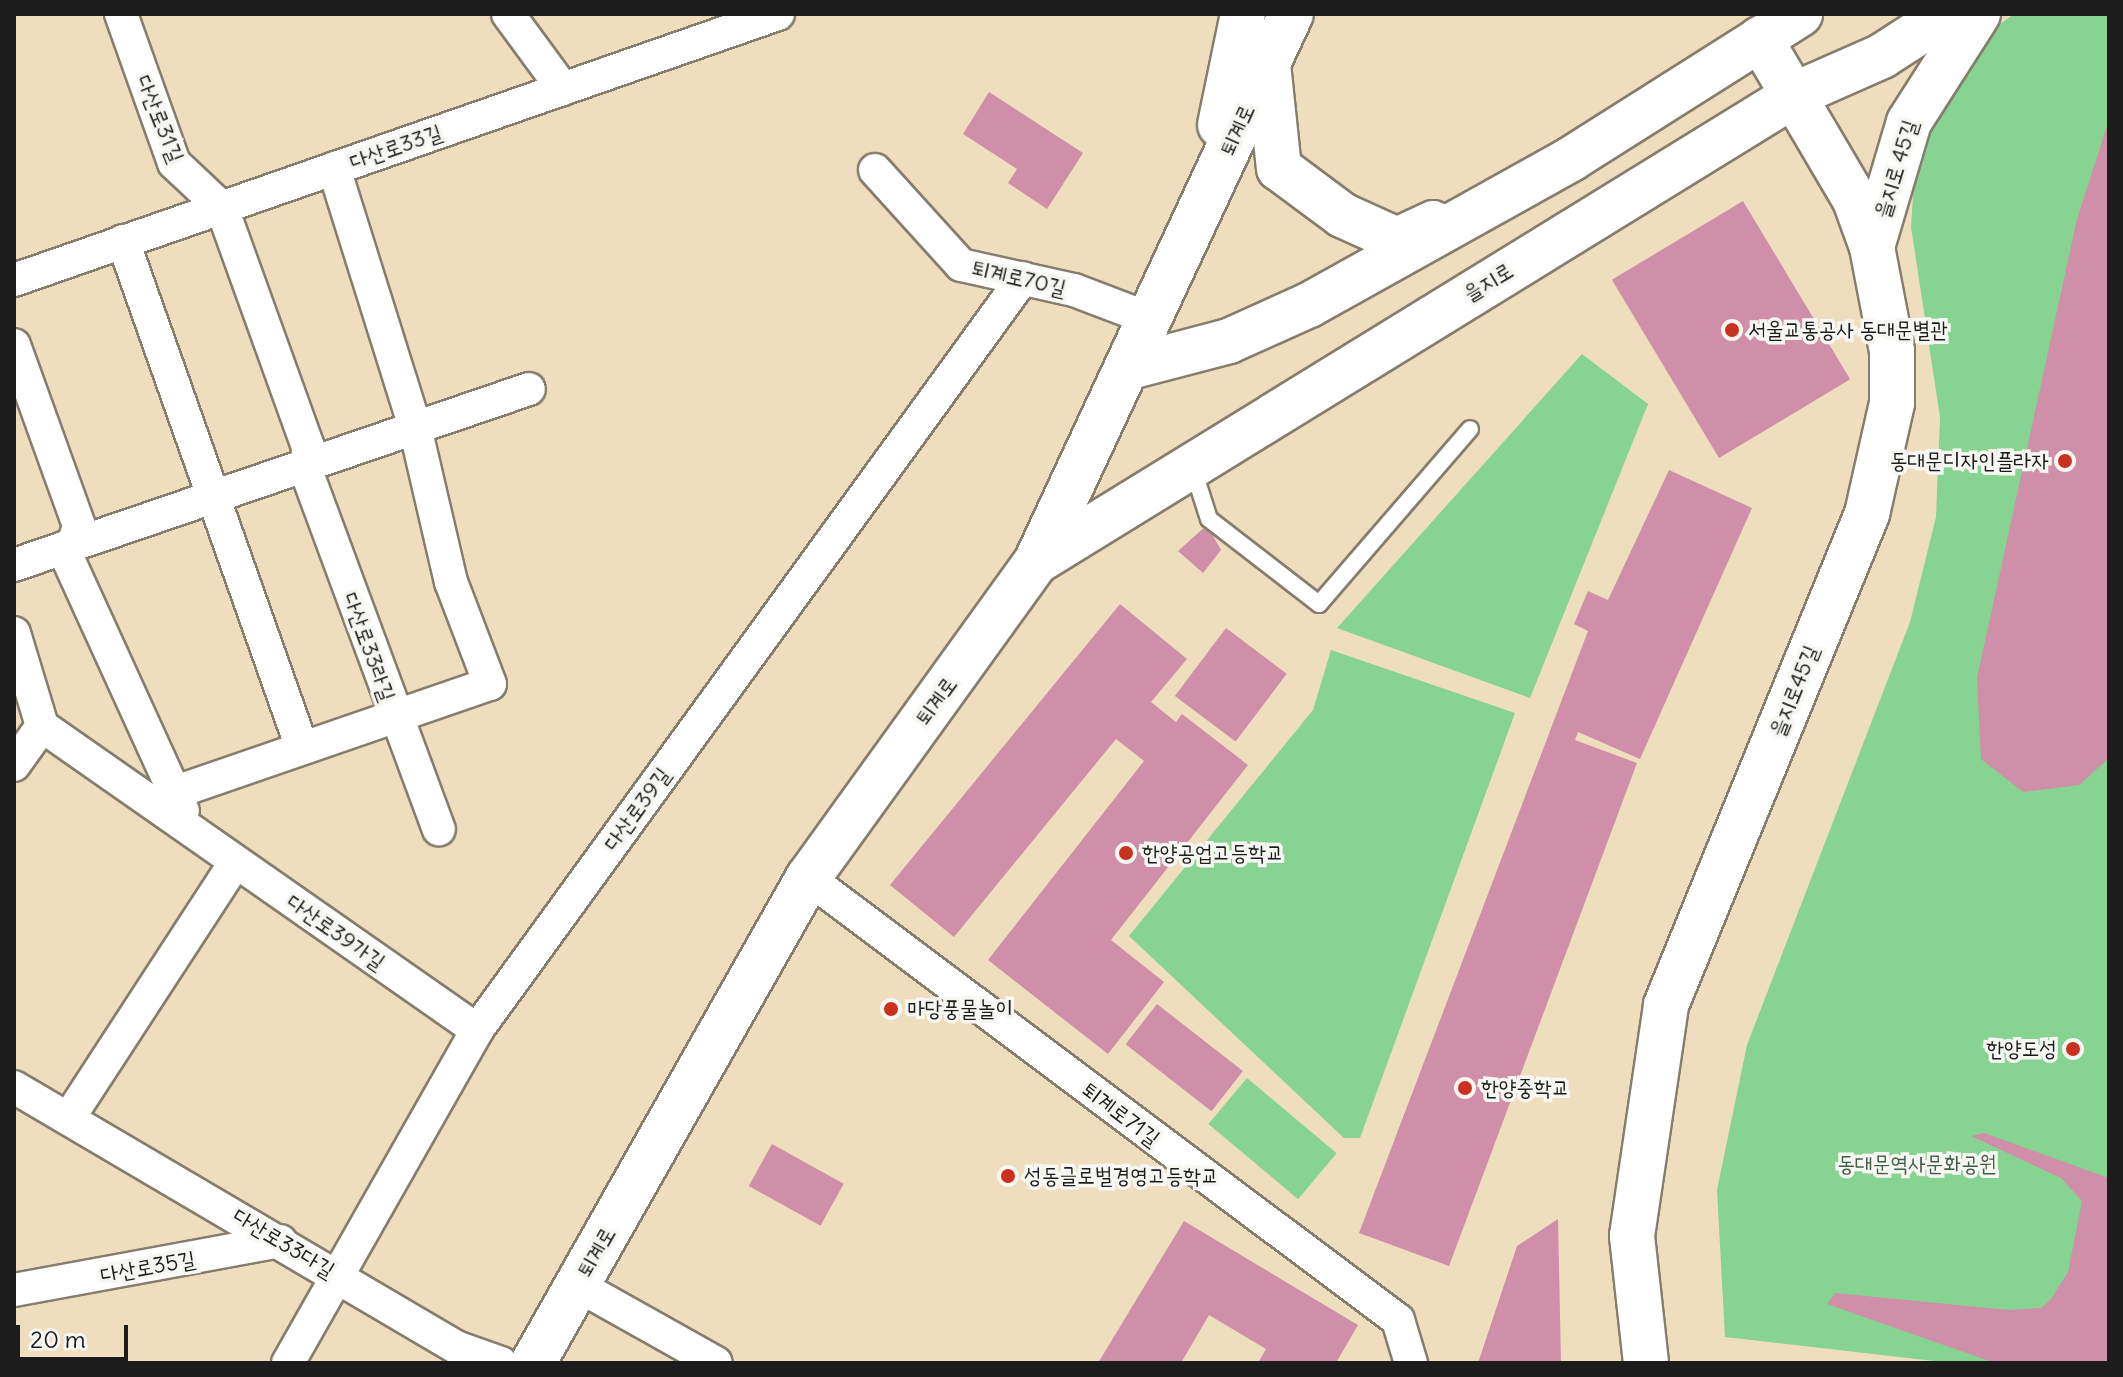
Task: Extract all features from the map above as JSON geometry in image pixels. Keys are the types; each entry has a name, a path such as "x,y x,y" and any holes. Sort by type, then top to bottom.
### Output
{"main road":[{"path":"1203,206 1243,14"},
{"name":"퇴계로","path":"533,1363 808,878 1036,562 1153,320 1291,14"},
{"path":"1130,367 1229,341 1309,305 1571,159 1800,14"},
{"name":"을지로","path":"1036,562 1796,94 1882,56 1947,14"},
{"name":"을지로 45길","path":"1872,247 1909,122 1978,14"},
{"name":"을지로45길","path":"1646,1363 1632,1236 1666,1005 1867,514 1882,460 1892,351 1872,247 1796,94 1760,39"},
{"path":"1268,61 1279,168 1342,215 1397,240 1571,159"}],"street":[{"name":"다산로31길","path":"121,14 174,163 222,208"},
{"path":"508,14 563,89"},
{"name":"다산로33길","path":"14,280 778,14"},
{"path":"173,793 490,684 451,582 415,427 334,168"},
{"name":"퇴계로70길","path":"875,170 961,265 1023,278 1153,320"},
{"name":"다산로33라길","path":"222,208 308,447 305,463 394,719 439,829"},
{"path":"123,241 302,748"},
{"name":"다산로39길","path":"288,1363 333,1273 477,1030 1023,278"},
{"path":"14,345 79,526 68,546"},
{"path":"14,565 305,463 529,389"},
{"name":"다산로39가길","path":"68,546 173,793 195,834"},
{"path":"14,633 42,726 14,765"},
{"name":"다산로39가길","path":"42,726 477,1030"},
{"path":"70,1116 235,863"},
{"name":"퇴계로71길","path":"808,878 1398,1320 1411,1363"},
{"name":"다산로33다길","path":"14,1087 70,1116 456,1347 501,1363"},
{"name":"다산로35길","path":"14,1290 281,1241"},
{"path":"577,1285 716,1363"}],"lane":[{"path":"1193,468 1209,519 1319,604 1470,429"}],"green space":[{"name":"동대문역사문화공원","path":"2014,14 2109,14 2109,1363 1951,1363 1725,1337 1717,1190 1747,1045 1910,622 1936,517 1940,417 1911,227 1916,148 1979,39"},
{"path":"1582,354 1648,404 1530,698 1337,628"},
{"path":"1331,650 1515,713 1360,1138 1344,1138 1129,936 1313,710"},
{"path":"1247,1078 1337,1153 1298,1199 1208,1124"}],"building":[{"path":"989,92 1083,153 1047,209 1008,183 1017,169 963,134"},
{"name":"동대문디자인플라자","path":"2109,120 2109,758 2079,785 2023,792 1981,759 1977,678 2077,219"},
{"name":"서울교통공사 동대문별관","path":"1743,201 1850,379 1719,458 1612,280"},
{"name":"한양중학교","path":"1669,470 1752,508 1640,759 1578,732 1575,740 1637,763 1449,1266 1359,1233 1588,631 1574,624 1588,591 1608,600"},
{"path":"1207,525 1221,550 1203,573 1178,551"},
{"path":"1120,604 1187,659 1151,702 1176,722 1182,714 1248,765 1111,940 1164,982 1108,1054 988,960 1144,761 1116,739 954,937 890,885"},
{"path":"1226,628 1287,674 1236,742 1175,696"},
{"path":"1157,1004 1243,1071 1211,1111 1126,1044"},
{"path":"1984,1133 2109,1178 2109,1363 1995,1363 1827,1304 1835,1293 2008,1310 2041,1308 2051,1299 2068,1272 2082,1201 2061,1178 1971,1136"},
{"path":"772,1144 844,1184 820,1226 749,1186"},
{"path":"1558,1219 1561,1363 1478,1363 1517,1246"},
{"path":"1184,1221 1358,1325 1336,1363 1258,1363 1266,1349 1209,1315 1181,1363 1098,1363"}],"place":[{"name":"서울교통공사 동대문별관","path":"1732,330"},
{"name":"동대문디자인플라자","path":"2065,461"},
{"name":"한양공업고등학교","path":"1126,853"},
{"name":"마당풍물놀이","path":"891,1009"},
{"name":"한양도성","path":"2073,1049"},
{"name":"한양중학교","path":"1465,1088"},
{"name":"성동글로벌경영고등학교","path":"1008,1176"}]}
